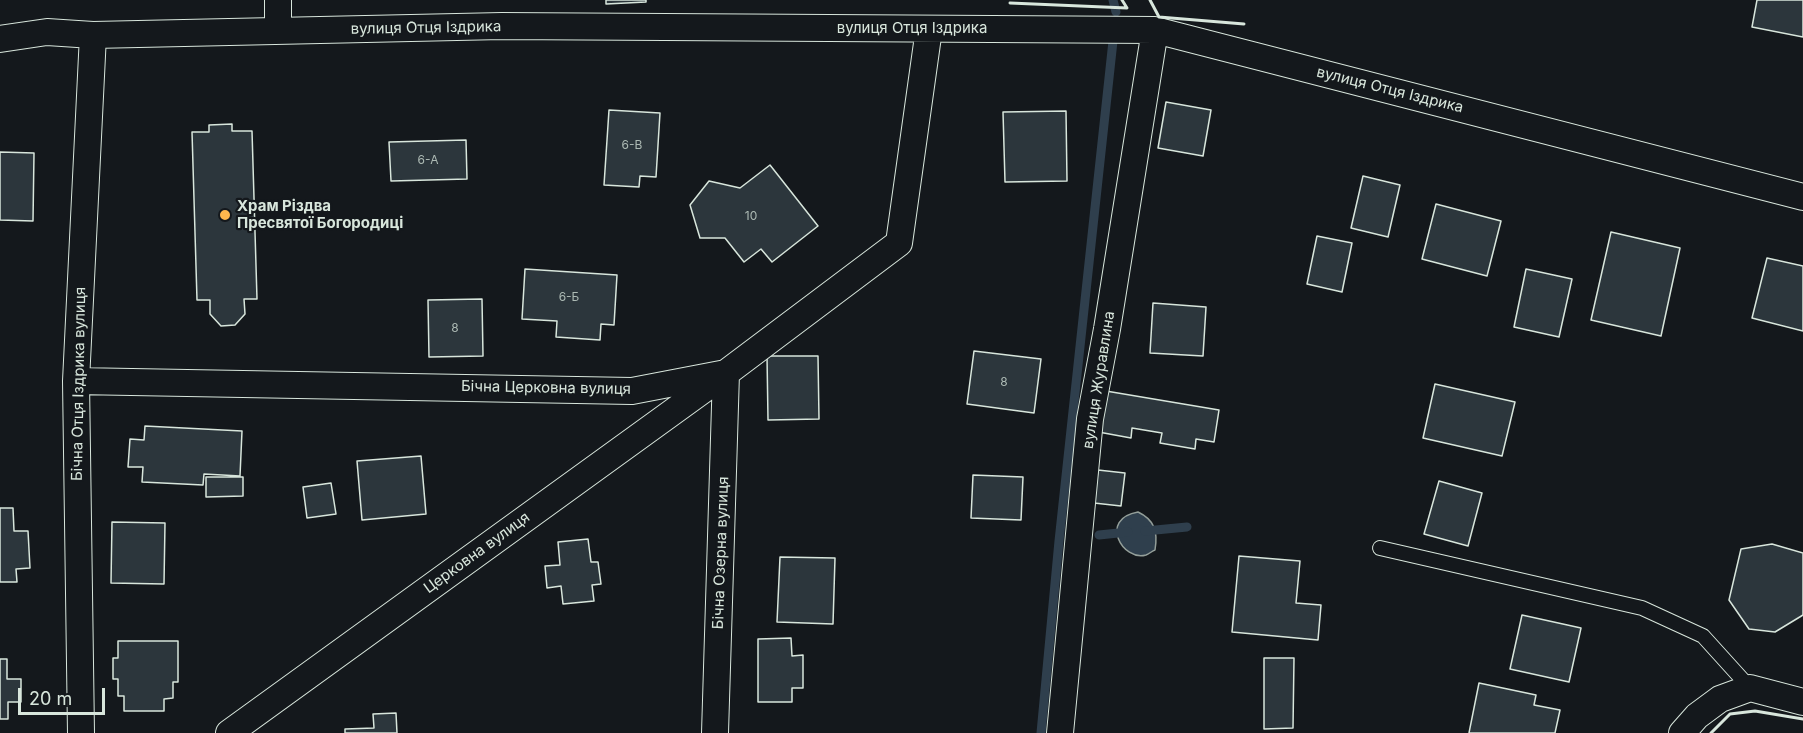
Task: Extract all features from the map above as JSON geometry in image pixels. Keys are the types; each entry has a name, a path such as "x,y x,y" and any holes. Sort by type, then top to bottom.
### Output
{"street":[{"path":"278,0 278,31"},
{"name":"вулиця Отця Іздрика","path":"0,39 47,32 93,35 502,26 1155,30 1803,197"},
{"name":"Бічна Церковна вулиця","path":"76,381 632,391 726,373 899,243 929,28"},
{"name":"вулиця Журавлина","path":"1060,733 1090,419 1155,30"},
{"name":"Бічна Отця Іздрика вулиця","path":"81,733 76,381 93,35"},
{"name":"Церковна вулиця","path":"229,733 726,373"},
{"name":"Бічна Озерна вулиця","path":"715,733 726,373"},
{"path":"1682,733 1697,716 1720,699 1750,688 1803,702"}],"lane":[{"path":"1380,548 1641,608 1703,636 1750,688"}],"water":[{"path":"1138,512 1152,523 1155,532 1155,550 1146,555 1129,552 1118,539 1119,523 1126,516"}],"building":[{"path":"606,0 646,0 646,2 606,4"},
{"path":"1757,0 1803,0 1803,37 1752,27"},
{"path":"1166,102 1211,110 1203,156 1158,148"},
{"path":"609,110 660,113 656,177 640,176 639,187 604,185"},
{"path":"1066,111 1067,181 1005,182 1003,112"},
{"name":"Храм Різдва Пресвятої Богородиці","path":"232,124 232,131 252,131 257,299 244,299 245,314 235,325 221,326 210,314 210,300 197,300 192,132 209,132 209,125"},
{"path":"466,140 467,179 391,181 389,142"},
{"path":"0,152 34,153 33,221 0,220"},
{"path":"770,165 818,226 772,262 761,249 744,262 725,238 700,238 690,205 709,181 740,188"},
{"path":"1363,176 1400,185 1388,237 1351,228"},
{"path":"1436,204 1501,221 1487,276 1422,259"},
{"path":"1611,232 1680,248 1661,336 1591,320"},
{"path":"1317,236 1352,243 1342,292 1307,284"},
{"path":"1767,258 1803,266 1803,331 1752,318"},
{"path":"525,269 617,275 614,325 601,324 600,340 556,337 557,321 522,319"},
{"path":"1526,269 1572,279 1559,337 1514,327"},
{"path":"482,299 483,356 429,357 428,300"},
{"path":"1153,303 1206,307 1203,356 1150,353"},
{"path":"974,351 1041,359 1034,413 967,404"},
{"path":"767,356 818,356 819,419 768,420"},
{"path":"1435,384 1515,402 1502,456 1423,438"},
{"path":"1100,390 1219,410 1214,442 1196,439 1195,449 1160,443 1162,433 1132,428 1131,438 1093,431"},
{"path":"145,426 242,431 240,476 204,474 203,485 142,482 143,467 128,467 130,439 144,440"},
{"path":"421,456 426,514 362,520 357,461"},
{"path":"1098,470 1125,473 1121,506 1094,503"},
{"path":"973,475 1023,477 1021,520 971,518"},
{"path":"206,477 243,477 243,496 206,497"},
{"path":"1439,481 1482,493 1468,546 1424,534"},
{"path":"331,483 336,514 307,518 303,487"},
{"path":"0,508 13,508 14,531 28,531 30,568 16,569 17,582 0,582"},
{"path":"112,522 165,523 164,584 111,583"},
{"path":"588,539 591,562 598,562 601,584 592,585 594,601 563,604 561,586 547,588 545,566 560,565 558,542"},
{"path":"1772,544 1803,553 1803,615 1775,632 1749,629 1729,600 1741,549"},
{"path":"1239,556 1300,561 1296,603 1321,605 1318,640 1232,632"},
{"path":"780,557 835,558 833,624 777,622"},
{"path":"1522,615 1581,628 1569,682 1510,669"},
{"path":"791,638 792,656 803,655 803,688 792,688 792,702 758,702 758,639"},
{"path":"118,641 178,641 178,682 173,682 173,698 164,699 164,711 124,711 124,696 118,696 118,679 113,679 113,658 118,658"},
{"path":"1264,658 1294,658 1293,728 1264,729"},
{"path":"0,659 7,659 7,679 21,679 21,702 8,702 8,719 0,719"},
{"path":"1479,683 1536,695 1534,705 1560,710 1555,733 1469,733"},
{"path":"396,713 397,733 345,733 345,729 374,728 373,714"}],"waterway":[{"path":"1113,0 1116,12"},
{"path":"1041,733 1059,541 1113,41"},
{"path":"1145,531 1187,527"},
{"path":"1099,535 1128,532"}],"wall":[{"path":"1010,3 1127,8 1122,0"},
{"path":"1150,0 1159,17 1244,24"},
{"path":"1711,733 1730,714 1755,711 1803,719"}],"place":[{"name":"Храм Різдва Пресвятої Богородиці","path":"225,215"}]}
